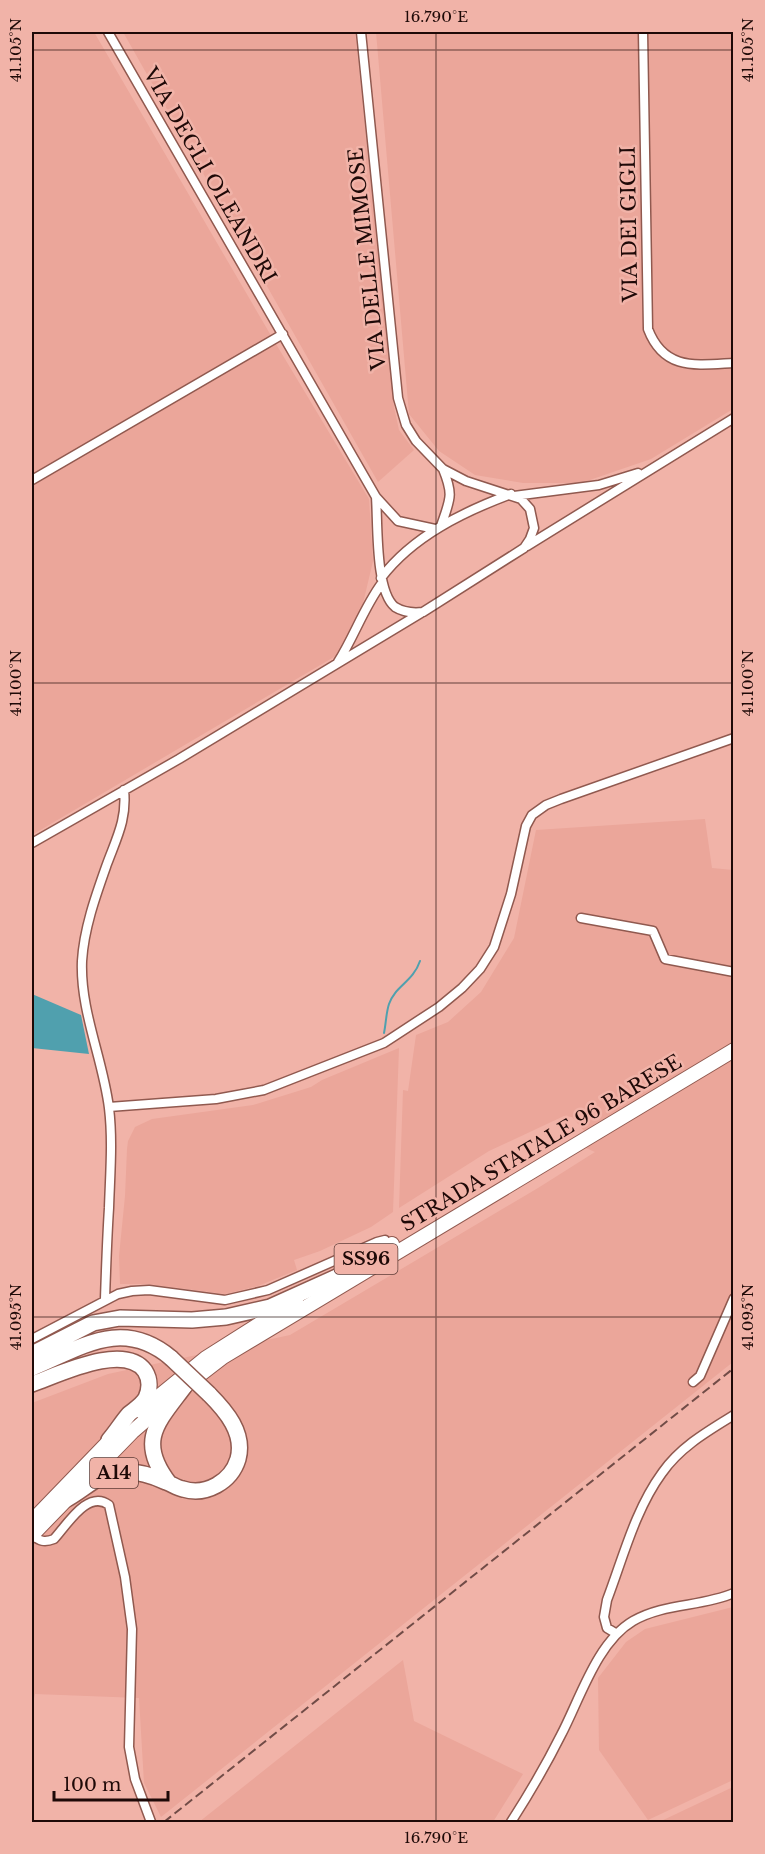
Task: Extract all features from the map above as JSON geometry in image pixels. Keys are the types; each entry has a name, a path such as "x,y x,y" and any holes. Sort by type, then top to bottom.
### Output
{"highway":[{"path":"32,1354 93,1323 129,1318 192,1320 226,1317 270,1307 339,1276"},
{"path":"32,1368 93,1342 120,1337 147,1342 171,1358 226,1413 237,1433 239,1450 235,1465 219,1484 204,1490 184,1490 169,1483"},
{"path":"32,1384 105,1360 125,1360 140,1366 148,1377 149,1389 146,1397 126,1418 110,1440"},
{"name":"A14","path":"169,1483 154,1461 152,1443 160,1420 184,1387"},
{"name":"A14","path":"65,1500 78,1494 99,1477 115,1472 144,1474 169,1483"}],"main road":[{"name":"STRADA STATALE 96 BARESE","path":"32,1521 110,1440 154,1400 206,1358 388,1246 734,1040"},
{"name":"STRADA STATALE 96 BARESE","path":"32,1535 132,1432 184,1387 223,1358 289,1316 734,1050"}],"street":[{"name":"VIA DEGLI OLEANDRI","path":"108,32 376,497"},
{"name":"VIA DELLE MIMOSE","path":"361,32 398,398 406,425 416,441 442,469"},
{"name":"VIA DEI GIGLI","path":"643,32 648,329 658,348 675,361 684,364 734,364"},
{"path":"32,480 283,334"},
{"path":"32,843 336,665 733,418"},
{"path":"336,665 351,642 372,597 397,558 438,528 468,512 513,495 599,485 657,464"},
{"path":"442,469 466,481 521,499 530,509 534,528 524,548"},
{"path":"438,528 450,503 450,487 442,469"},
{"path":"376,497 398,522 438,528"},
{"path":"376,497 382,580 386,594 396,607 411,613 423,612"},
{"path":"109,1107 216,1098 264,1090 384,1043 439,1007 480,969 494,947 511,894 526,826 532,815 546,805 568,796 734,738"},
{"path":"105,1299 111,1162 109,1107 87,1009 82,957 99,886 125,814 124,790"},
{"path":"581,918 652,931 666,959 734,972"},
{"path":"32,1339 98,1305 105,1299 132,1291 149,1290 225,1300 268,1290 377,1242 385,1240 388,1246"},
{"path":"693,1382 700,1376 734,1298"},
{"path":"617,1634 608,1628 604,1617 607,1600 646,1498 663,1471 674,1459 699,1436 734,1415"},
{"path":"32,1535 42,1542 54,1539 87,1503 99,1500 109,1505 125,1576 132,1629 129,1747 135,1779 152,1822"},
{"path":"511,1822 542,1772 608,1642 632,1621 656,1610 706,1601 734,1593"}],"shaded area":[{"path":"32,32 94,32 369,499 373,561 361,612 339,654 32,835"},
{"path":"123,32 355,32 394,407 399,430 414,450 378,482"},
{"path":"376,32 733,32 733,409 651,459 581,483 523,483 475,475 439,451 409,414"},
{"path":"705,819 712,868 733,870 733,1362 161,1817 144,1783 139,1698 35,1694 32,1706 32,1403 108,1374 290,1335 595,1152 586,1148 594,1142 572,1117 564,1116 489,1151 399,1208 403,1090 408,1091 416,1035 448,1022 481,992 514,938 536,830"},
{"path":"399,1048 393,1212 371,1227 320,1251 294,1260 297,1270 258,1286 225,1294 148,1284 120,1284 119,1256 127,1149 135,1127 152,1119 253,1105 311,1087 322,1080"},
{"path":"733,1607 733,1780 648,1820 599,1750 598,1678 626,1642 645,1629"},
{"path":"403,1660 414,1721 523,1774 493,1822 199,1822"},
{"path":"733,1787 733,1822 659,1822"}],"water":[{"path":"32,994 81,1015 89,1054 32,1048"}],"waterway":[{"path":"384,1033 388,1007 392,998 413,974 420,961"}],"railway":[{"path":"164,1822 734,1368"}]}
